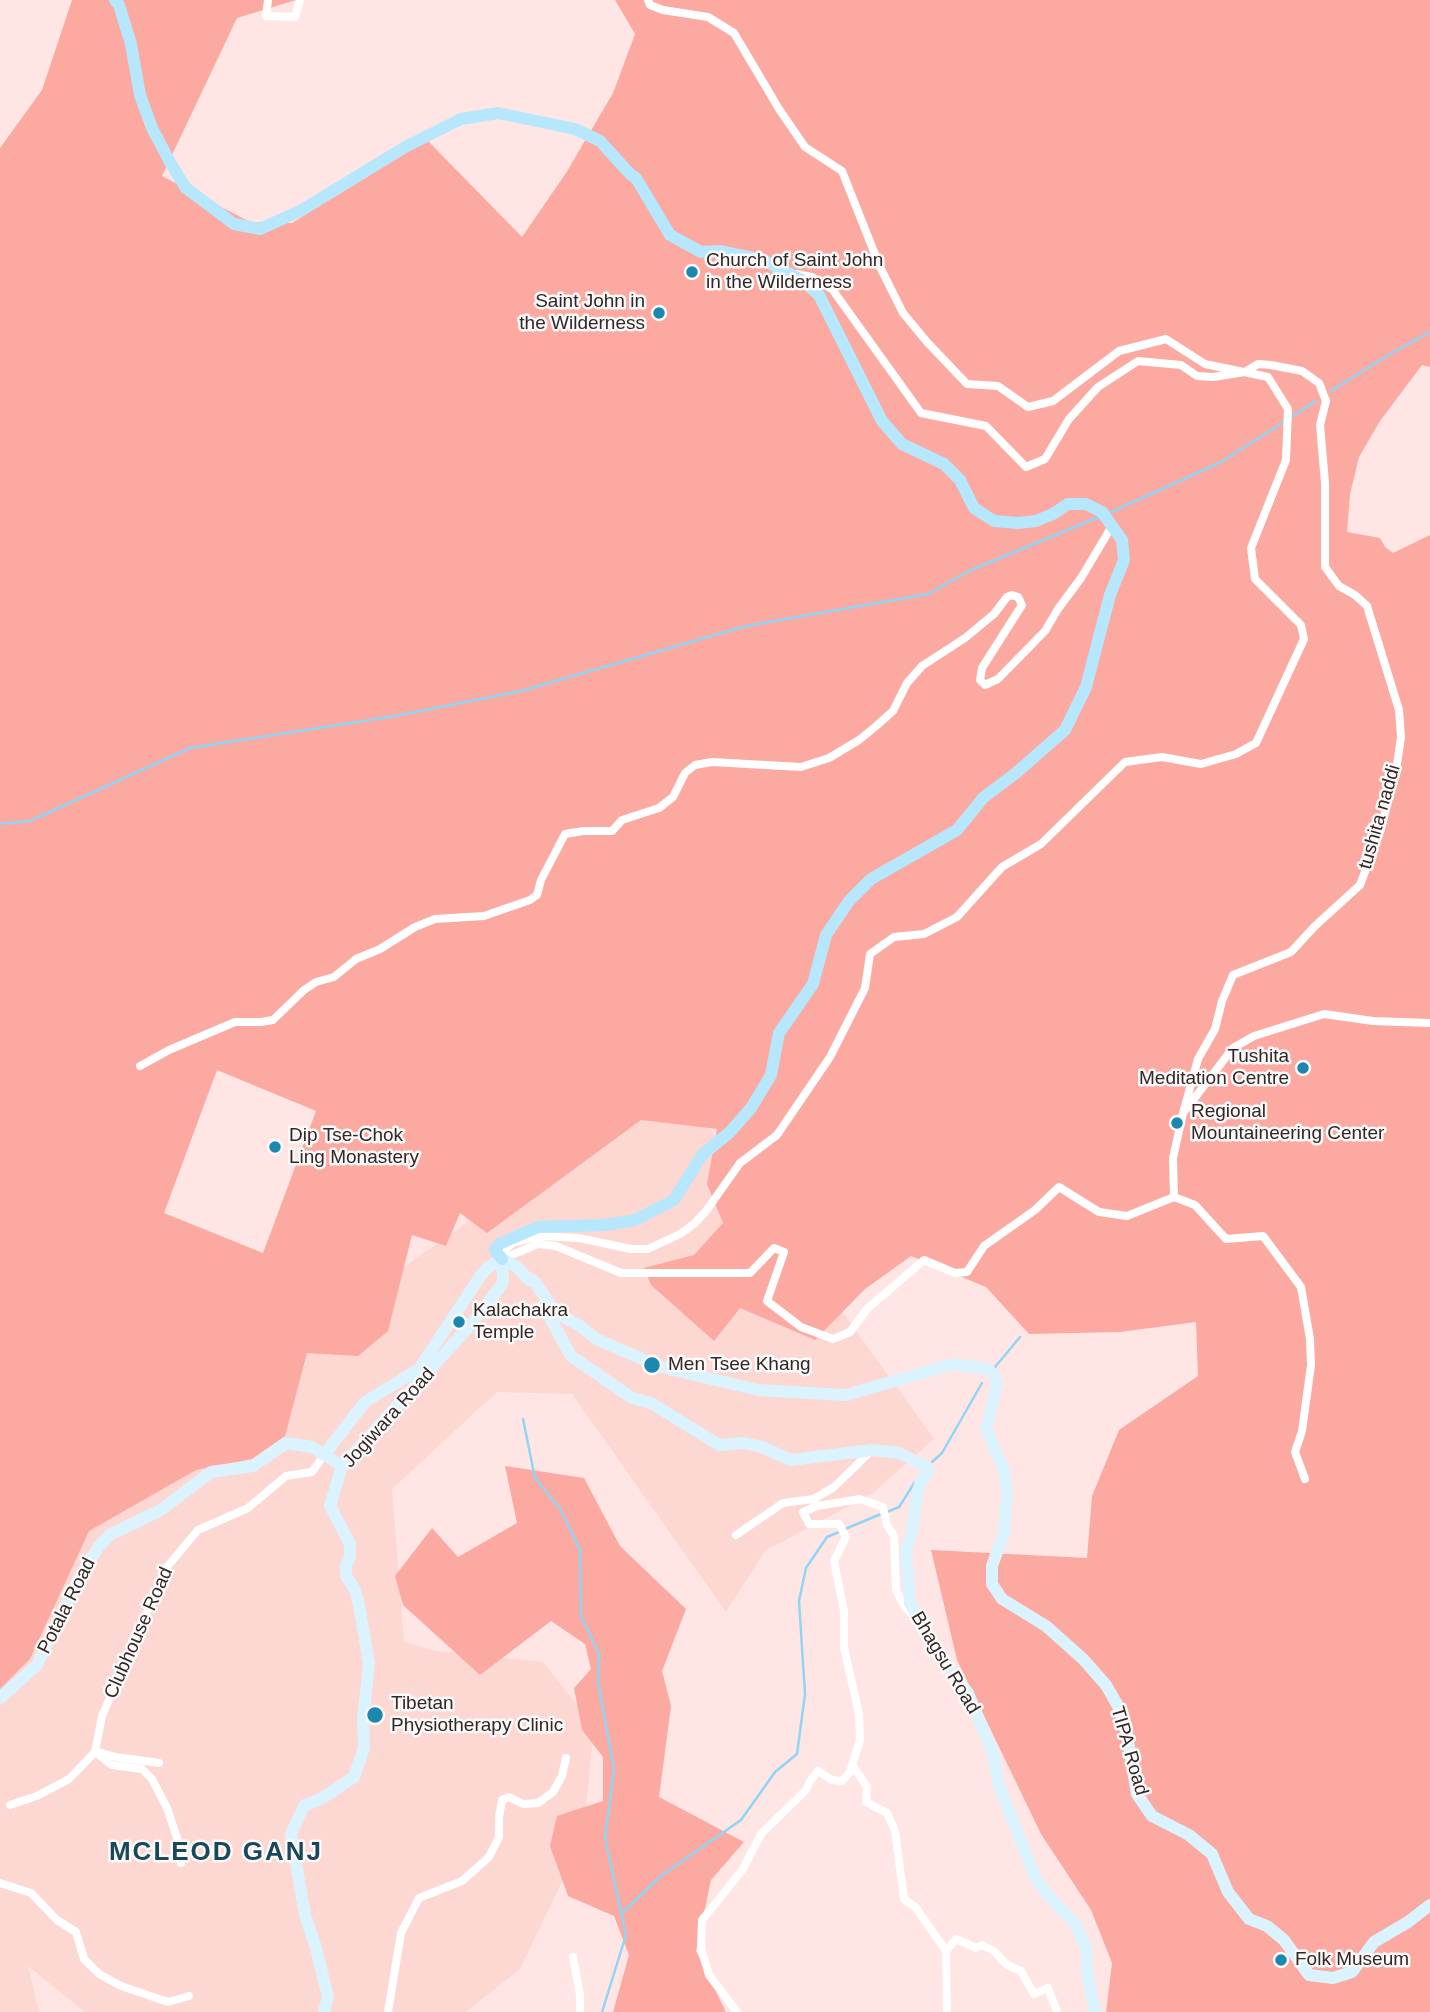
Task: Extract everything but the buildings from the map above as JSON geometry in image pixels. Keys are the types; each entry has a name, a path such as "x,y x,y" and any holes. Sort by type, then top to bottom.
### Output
{"main road":[{"path":"115,0 131,44 140,95 152,128 171,164 186,188 234,224 260,229 300,211 405,146 461,119 498,113 575,129 600,141 636,178 670,235 701,253 719,251 763,260 800,279 818,295 882,421 902,443 944,464 960,480 974,508 993,521 1018,523 1036,521 1053,514 1068,503 1086,504 1107,519 1122,540 1124,560 1110,595 1086,687 1065,730 1016,774 983,798 957,830 871,879 849,901 826,935 813,984 779,1033 771,1075 751,1108 730,1132 702,1155 674,1200 635,1220 605,1225 537,1227 499,1244 495,1250 502,1259"}],"street":[{"path":"268,0 266,16 295,17 300,0"},
{"path":"502,1259 501,1253 513,1243 531,1237 579,1238 631,1249 648,1249 680,1234 694,1224 706,1212 740,1163 777,1135 823,1068 865,988 870,954 894,937 924,934 957,917 1002,867 1041,844 1125,762 1162,757 1201,764 1236,754 1256,743 1304,639 1301,625 1255,579 1251,548 1286,460 1288,409 1268,377 1205,364 1166,338 1119,351 1052,401 1028,407 999,386 967,384 903,313 880,267 842,171 805,147 734,33 708,18 672,12 650,5 648,0"},
{"path":"665,0 672,12"},
{"name":"tushita naddi","path":"786,273 812,277 832,289 921,413 986,426 1026,467 1045,459 1069,419 1098,387 1138,361 1181,365 1197,376 1213,377 1245,372 1258,364 1282,366 1302,372 1319,383 1326,401 1320,425 1325,483 1325,567 1339,586 1367,606 1396,697 1401,737 1381,829 1360,886 1315,926 1291,952 1233,975 1222,1001 1215,1029 1198,1059 1183,1113 1174,1158 1174,1197"},
{"path":"140,1066 234,1021 273,1020 316,982 334,976 356,959 380,949 415,927 435,919 484,916 530,900 537,895 541,880 565,834 612,831 622,820 659,808 673,797 685,774 695,765 712,762 801,767 829,758 859,740 893,711 906,683 922,666 965,638 994,614 1012,594 1018,597 1022,605 982,668 980,680 985,685 998,679 1045,631 1081,578 1107,519"},
{"path":"1183,1113 1233,1048 1254,1036 1324,1014 1373,1021 1430,1023"},
{"path":"342,1466 324,1455 365,1402 418,1369 487,1268 538,1244 556,1247 621,1272 750,1273 774,1248 784,1252 767,1301 802,1327 834,1339 850,1332 867,1309 923,1260 955,1273 967,1272 984,1246 1035,1210 1059,1187 1100,1212 1126,1216 1174,1197 1195,1205 1226,1239 1263,1236 1301,1287 1310,1339 1311,1365 1302,1431 1295,1452 1305,1479"},
{"name":"Bhagsu Road","path":"502,1259 517,1267 535,1287 571,1356 632,1398 651,1403 719,1445 743,1443 762,1447 791,1460 873,1450 899,1453 927,1467 929,1471 921,1481 917,1494 912,1531 906,1550 910,1602 934,1649 968,1693 993,1753 998,1783 1037,1879 1076,1925 1086,1948 1087,1971 1095,2012"},
{"name":"Jogiwara Road","path":"324,2012 328,1997 305,1914 291,1834 304,1806 324,1797 354,1777 364,1748 363,1719 369,1663 359,1605 355,1590 346,1576 350,1544 330,1506 342,1466 445,1354 503,1283 502,1259"},
{"name":"TIPA Road","path":"525,1276 535,1282 555,1312 596,1339 661,1367 758,1390 846,1395 953,1364 988,1368 997,1384 986,1429 1004,1470 1007,1490 1004,1533 992,1566 992,1584 1002,1599 1046,1626 1083,1659 1106,1685 1118,1706 1127,1735 1137,1794 1152,1816 1189,1835 1212,1854 1228,1892 1249,1919 1267,1926 1284,1940 1309,1975 1333,1978 1352,1972 1374,1941 1408,1922 1430,1905"},
{"name":"Potala Road","path":"0,1698 37,1665 80,1576 99,1546 111,1534 161,1510 211,1472 253,1466 286,1443 312,1447 324,1455"},
{"path":"736,1535 783,1503 814,1499 834,1487 873,1450"},
{"name":"Clubhouse Road","path":"95,1752 102,1716 166,1568 198,1530 248,1508 286,1476 313,1472 324,1455"},
{"path":"737,2012 709,1975 701,1948 702,1920 743,1870 761,1834 806,1790 818,1771 832,1780 842,1780 850,1772 860,1740 859,1714 844,1648 844,1611 834,1561 846,1537 839,1524 809,1524 803,1513 817,1506 860,1499 883,1507 887,1525 894,1536 896,1590 904,1606 915,1616"},
{"path":"95,1752 116,1758 159,1763"},
{"path":"10,1805 37,1796 68,1779 95,1752"},
{"path":"95,1752 112,1765 142,1769 152,1779 167,1808 179,1844 181,1863"},
{"path":"388,2012 401,1933 419,1898 462,1881 489,1857 499,1837 502,1800 509,1797 523,1804 538,1803 553,1792 562,1776 566,1758"},
{"path":"853,1766 866,1787 866,1802 887,1813 895,1831 904,1899 916,1908 946,1951 947,2012"},
{"path":"0,1883 31,1893 57,1920 76,1932 84,1959 99,1974 121,1986 168,2002 189,1996"},
{"path":"946,1951 956,1939 976,1948 982,1945 994,1951 1007,1965 1021,1971 1034,1994 1048,1988 1057,2012"},
{"path":"573,1957 580,1995 580,2012"}],"shaded area":[{"path":"72,0 296,0 237,18 162,176 250,222 292,223 427,140 522,237 566,173 613,93 635,34 615,0 1430,0 1430,367 1422,365 1380,421 1359,457 1350,494 1347,532 1380,538 1385,547 1393,553 1430,535 1430,2012 1106,2012 1112,1963 1091,1910 1041,1834 957,1660 931,1550 1087,1558 1092,1496 1119,1430 1198,1376 1196,1322 1120,1332 1029,1334 986,1287 911,1256 865,1289 815,1340 740,1308 714,1341 651,1285 644,1268 694,1255 723,1223 707,1184 717,1129 641,1120 487,1233 460,1213 446,1246 412,1235 388,1331 358,1356 307,1353 285,1436 252,1459 196,1470 89,1531 30,1659 0,1689 0,148 42,90","holes":["217,1070 316,1111 263,1253 164,1213"]},
{"path":"673,1077 934,1439 873,1493 765,1551 726,1612 572,1394 497,1392 392,1489 404,1642 436,1651 543,1662 594,1726 583,1838 520,1969 466,2012 85,2012 28,1966 39,2012 0,2012 0,1617 139,1454"},
{"path":"505,1466 584,1478 620,1546 686,1609 662,1671 671,1706 659,1797 744,1842 711,1880 696,1951 726,2012 613,2012 629,1955 614,1916 568,1896 550,1846 557,1816 603,1801 603,1757 582,1730 574,1688 591,1669 585,1644 551,1621 480,1675 403,1605 395,1576 432,1528 458,1557 517,1523"}],"waterway":[{"path":"1331,391 1430,332"},
{"path":"1290,418 1316,401"},
{"path":"1107,514 1221,462 1284,422"},
{"path":"0,824 30,821 190,748 395,716 521,691 746,626 928,594 969,571 1101,516"},
{"path":"995,1367 1020,1337"},
{"path":"932,1462 942,1453 982,1383"},
{"path":"523,1419 535,1478 561,1510 580,1550 581,1616 599,1654 598,1682 614,1769 605,1838 626,1935 602,2012"},
{"path":"887,1512 899,1507 915,1482"},
{"path":"845,1529 881,1514"},
{"path":"622,1913 661,1876 741,1820 775,1772 797,1754 805,1694 799,1601 806,1568 827,1537 839,1532"}],"place":[{"name":"Church of Saint John in the Wilderness","path":"692,272"},
{"name":"Saint John in the Wilderness","path":"659,313"},
{"name":"Tushita Meditation Centre","path":"1303,1068"},
{"name":"Regional Mountaineering Center","path":"1177,1123"},
{"name":"Dip Tse-Chok Ling Monastery","path":"275,1147"},
{"name":"Kalachakra Temple","path":"459,1322"},
{"name":"Men Tsee Khang","path":"652,1365"},
{"name":"Tibetan Physiotherapy Clinic","path":"375,1715"},
{"name":"Folk Museum","path":"1281,1960"}],"district":[{"name":"MCLEOD GANJ","path":"216,1853"}]}
